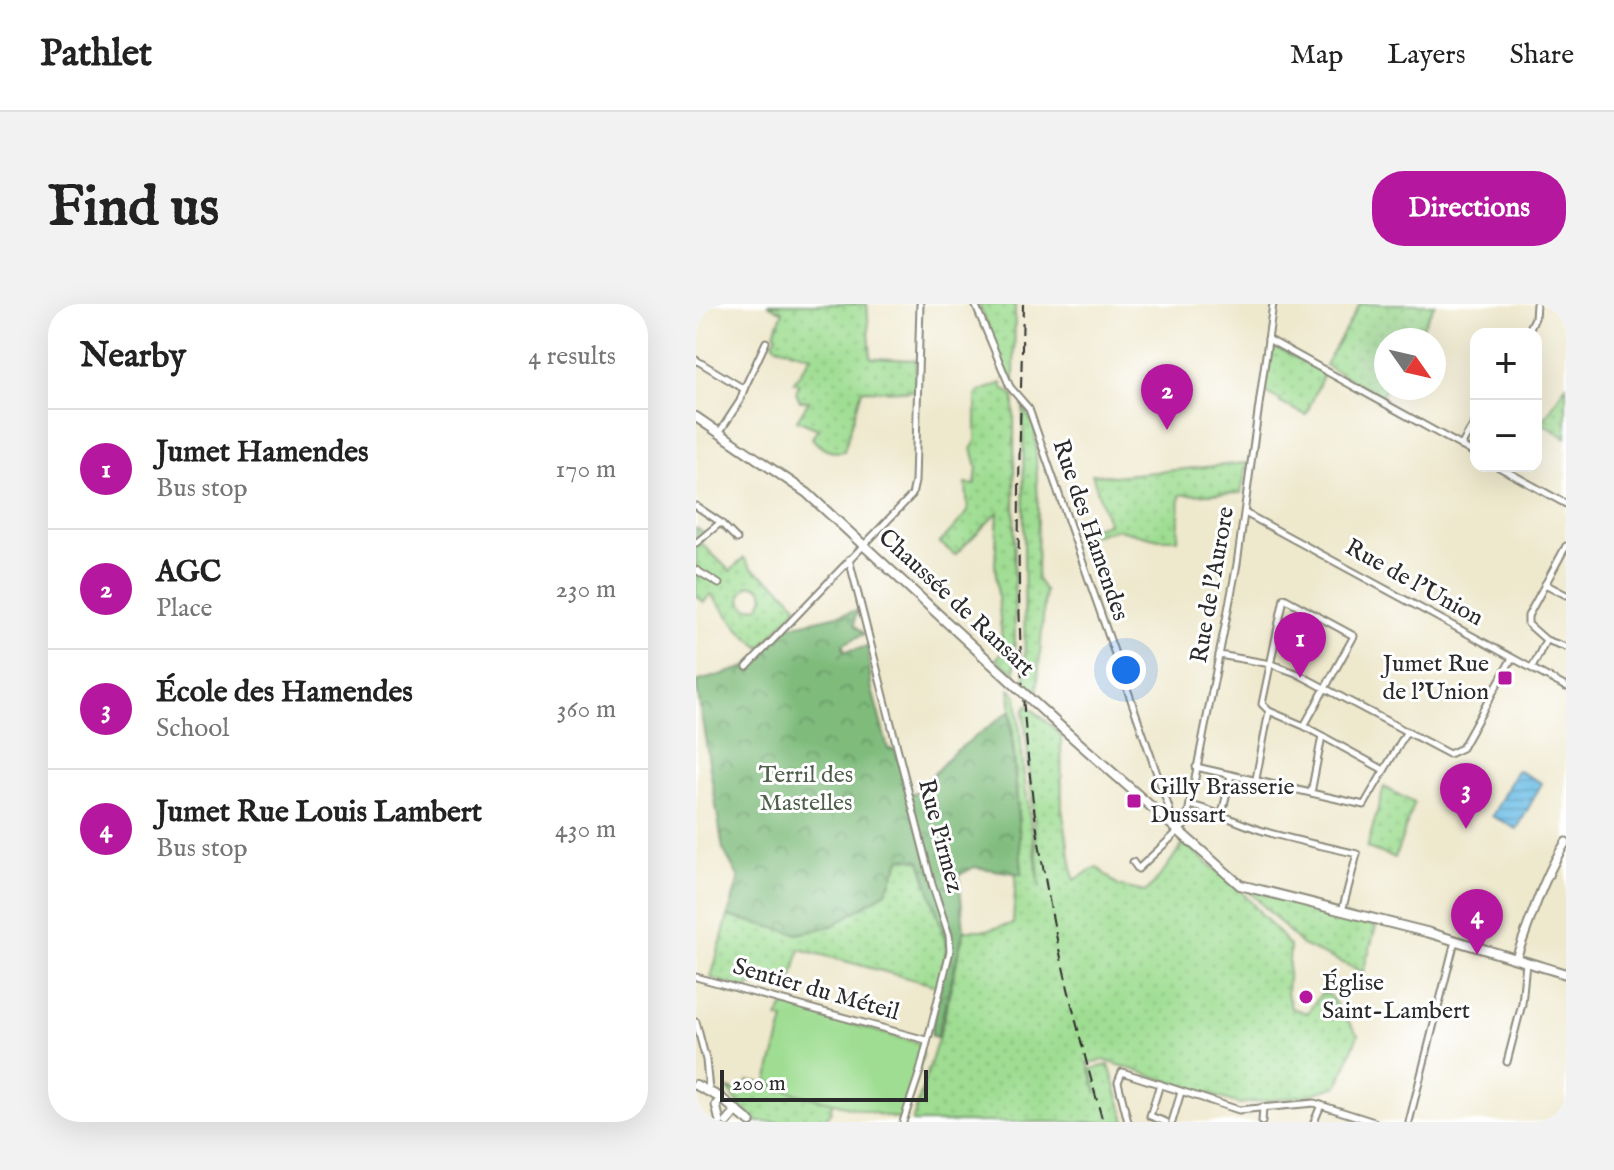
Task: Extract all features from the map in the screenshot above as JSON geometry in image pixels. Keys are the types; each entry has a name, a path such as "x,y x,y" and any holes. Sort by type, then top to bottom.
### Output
{"main road":[{"name":"Chaussée de Ransart","path":"696,417 801,487 1062,728 1240,885 1455,941 1566,974"},
{"path":"696,1085 721,1098 750,1122"}],"street":[{"path":"747,667 907,500 914,489 920,304"},
{"name":"Rue des Hamendes","path":"975,304 1010,387 1029,409 1169,808 1170,812 1164,820"},
{"name":"Rue de l'Aurore","path":"1179,833 1186,824 1190,805 1245,513 1273,304"},
{"path":"1530,328 1535,318 1536,304"},
{"path":"1268,339 1470,451"},
{"path":"719,433 740,401 766,342"},
{"path":"696,360 744,389"},
{"path":"1461,446 1470,430"},
{"path":"1508,472 1566,504"},
{"path":"696,506 720,522 737,539"},
{"name":"Rue de l'Union","path":"1245,513 1566,687"},
{"path":"696,543 720,522"},
{"path":"1566,546 1528,616 1528,624 1546,640 1566,647"},
{"name":"Rue Pirmez","path":"849,559 932,884 949,935 950,951 920,1071 903,1122"},
{"path":"696,570 719,584"},
{"path":"1545,584 1566,595"},
{"path":"1304,726 1354,636 1284,598 1262,704 1269,711 1304,726 1384,770"},
{"path":"1532,668 1546,640"},
{"path":"1219,655 1271,664 1326,687 1449,754 1462,748 1512,658"},
{"path":"1256,779 1269,711"},
{"path":"1196,767 1364,805 1407,731"},
{"path":"1311,793 1322,736"},
{"path":"1222,814 1231,775"},
{"path":"1190,805 1263,831 1357,854 1342,911"},
{"path":"1133,862 1138,869 1179,833"},
{"path":"1516,958 1555,860 1566,842"},
{"path":"1409,1122 1455,941"},
{"path":"1507,1062 1522,1004 1526,961"},
{"name":"Sentier du Méteil","path":"696,977 926,1040"},
{"path":"696,1022 706,1060 709,1090"},
{"path":"1128,1122 1118,1082 1122,1072 1239,1110 1314,1103 1374,1122"},
{"path":"1160,1084 1150,1116 1169,1122 1181,1092"},
{"path":"720,1122 716,1105 721,1098"},
{"path":"1314,1122 1321,1105"},
{"path":"1262,1122 1263,1107"},
{"path":"727,1122 737,1110"},
{"path":"1347,1122 1350,1115"}],"green space":[{"path":"768,304 867,304 871,358 916,360 915,391 862,390 844,451 822,448 812,438 818,429 797,420 809,401 800,401 796,392 799,384 794,382 811,356 776,346 773,342 777,335 774,333 783,312"},
{"path":"979,304 1015,304 1014,384 1010,381"},
{"path":"1360,304 1435,304 1422,328 1374,328 1374,392 1325,365"},
{"path":"1278,348 1324,373 1306,415 1263,391 1273,350"},
{"path":"1002,383 1003,388 1014,396 1015,674 996,659 1003,652 995,564 998,512 955,555 940,543 968,512 966,484 975,485 977,467 972,448 976,441 976,396"},
{"path":"1566,385 1566,438 1542,423"},
{"path":"1023,407 1035,428 1037,579 1045,591 1037,694 1025,683"},
{"path":"1247,463 1241,493 1180,495 1178,539 1159,539 1117,529 1078,539 1076,534 1108,523 1092,474 1114,476"},
{"path":"696,528 705,533 701,543 730,571 744,558 751,568 780,587 798,606 761,648 741,631 711,594 704,602 696,596","holes":["751,586 759,587 762,591 764,597 759,607 748,608 742,603 741,595"]},
{"name":"Terril des Mastelles","path":"860,610 855,617 855,625 864,634 843,644 844,651 868,647 871,686 888,749 895,750 908,794 917,792 952,754 1010,711 1022,874 974,867 959,875 964,930 937,1038 931,1035 947,945 920,860 901,858 886,892 832,926 798,934 728,916 739,878 723,849 696,682 747,667 786,627"},
{"path":"1010,689 1017,696 1024,776 1040,889 1024,712 1027,705 1061,734 1062,809 1074,880 1097,867 1118,886 1145,892 1184,843 1241,891 1290,946 1287,993 1291,1008 1307,1013 1323,991 1358,1035 1338,1086 1309,1095 1239,1104 1104,1060 1088,1063 1097,1094 1091,1069 1109,1065 1126,1122 912,1122 943,1023 964,930 986,930 1013,924 1016,873 1022,873"},
{"path":"1384,787 1414,803 1395,858 1367,848"},
{"path":"901,858 920,860 947,945 941,987 800,949 789,990 764,984 748,986 748,990 711,978 728,916 754,922 886,892"},
{"path":"1248,890 1342,914 1376,927 1363,972 1302,945"},
{"path":"784,1005 919,1043 923,1055 902,1120 797,1094 767,1082 784,1020 778,1018"},
{"path":"748,1081 832,1102 831,1111 823,1122 758,1122 742,1109 728,1089 743,1092"}],"water":[{"path":"1517,770 1542,783 1517,829 1492,816"}],"railway":[{"path":"1023,304 1019,566 1025,723 1044,874 1077,1024 1103,1122"}],"place":[{"name":"AGC","path":"1167,430"},
{"name":"Jumet Hamendes","path":"1300,678"},
{"name":"Jumet Rue de l'Union","path":"1505,678"},
{"name":"Gilly Brasserie Dussart","path":"1134,801"},
{"name":"École des Hamendes","path":"1466,829"},
{"name":"Jumet Rue Louis Lambert","path":"1477,955"},
{"name":"Église Saint-Lambert","path":"1306,997"}]}
